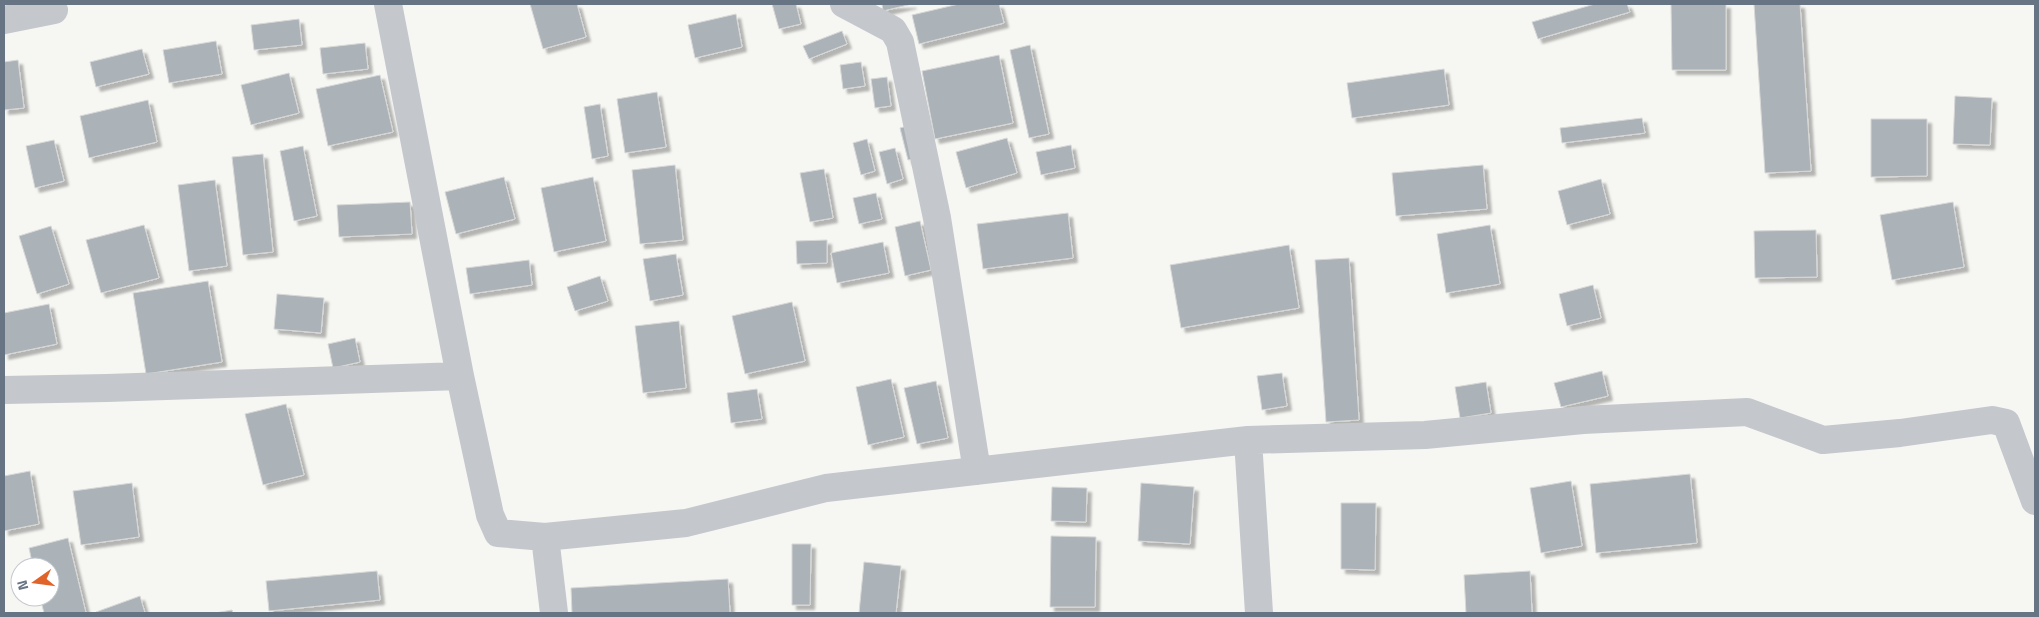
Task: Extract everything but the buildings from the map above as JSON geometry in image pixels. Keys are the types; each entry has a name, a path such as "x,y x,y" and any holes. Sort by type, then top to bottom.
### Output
{"street":[{"path":"388,4 460,376 492,525 498,533 545,537 686,523 826,488 1248,440 1425,435 1583,420 1748,412 1824,440 1992,420 2006,423 2035,501"},
{"path":"844,4 893,30 900,42 937,218 977,471"},
{"path":"4,20 54,10"},
{"path":"4,390 460,376"},
{"path":"1248,440 1259,613"},
{"path":"545,537 554,613"}]}
